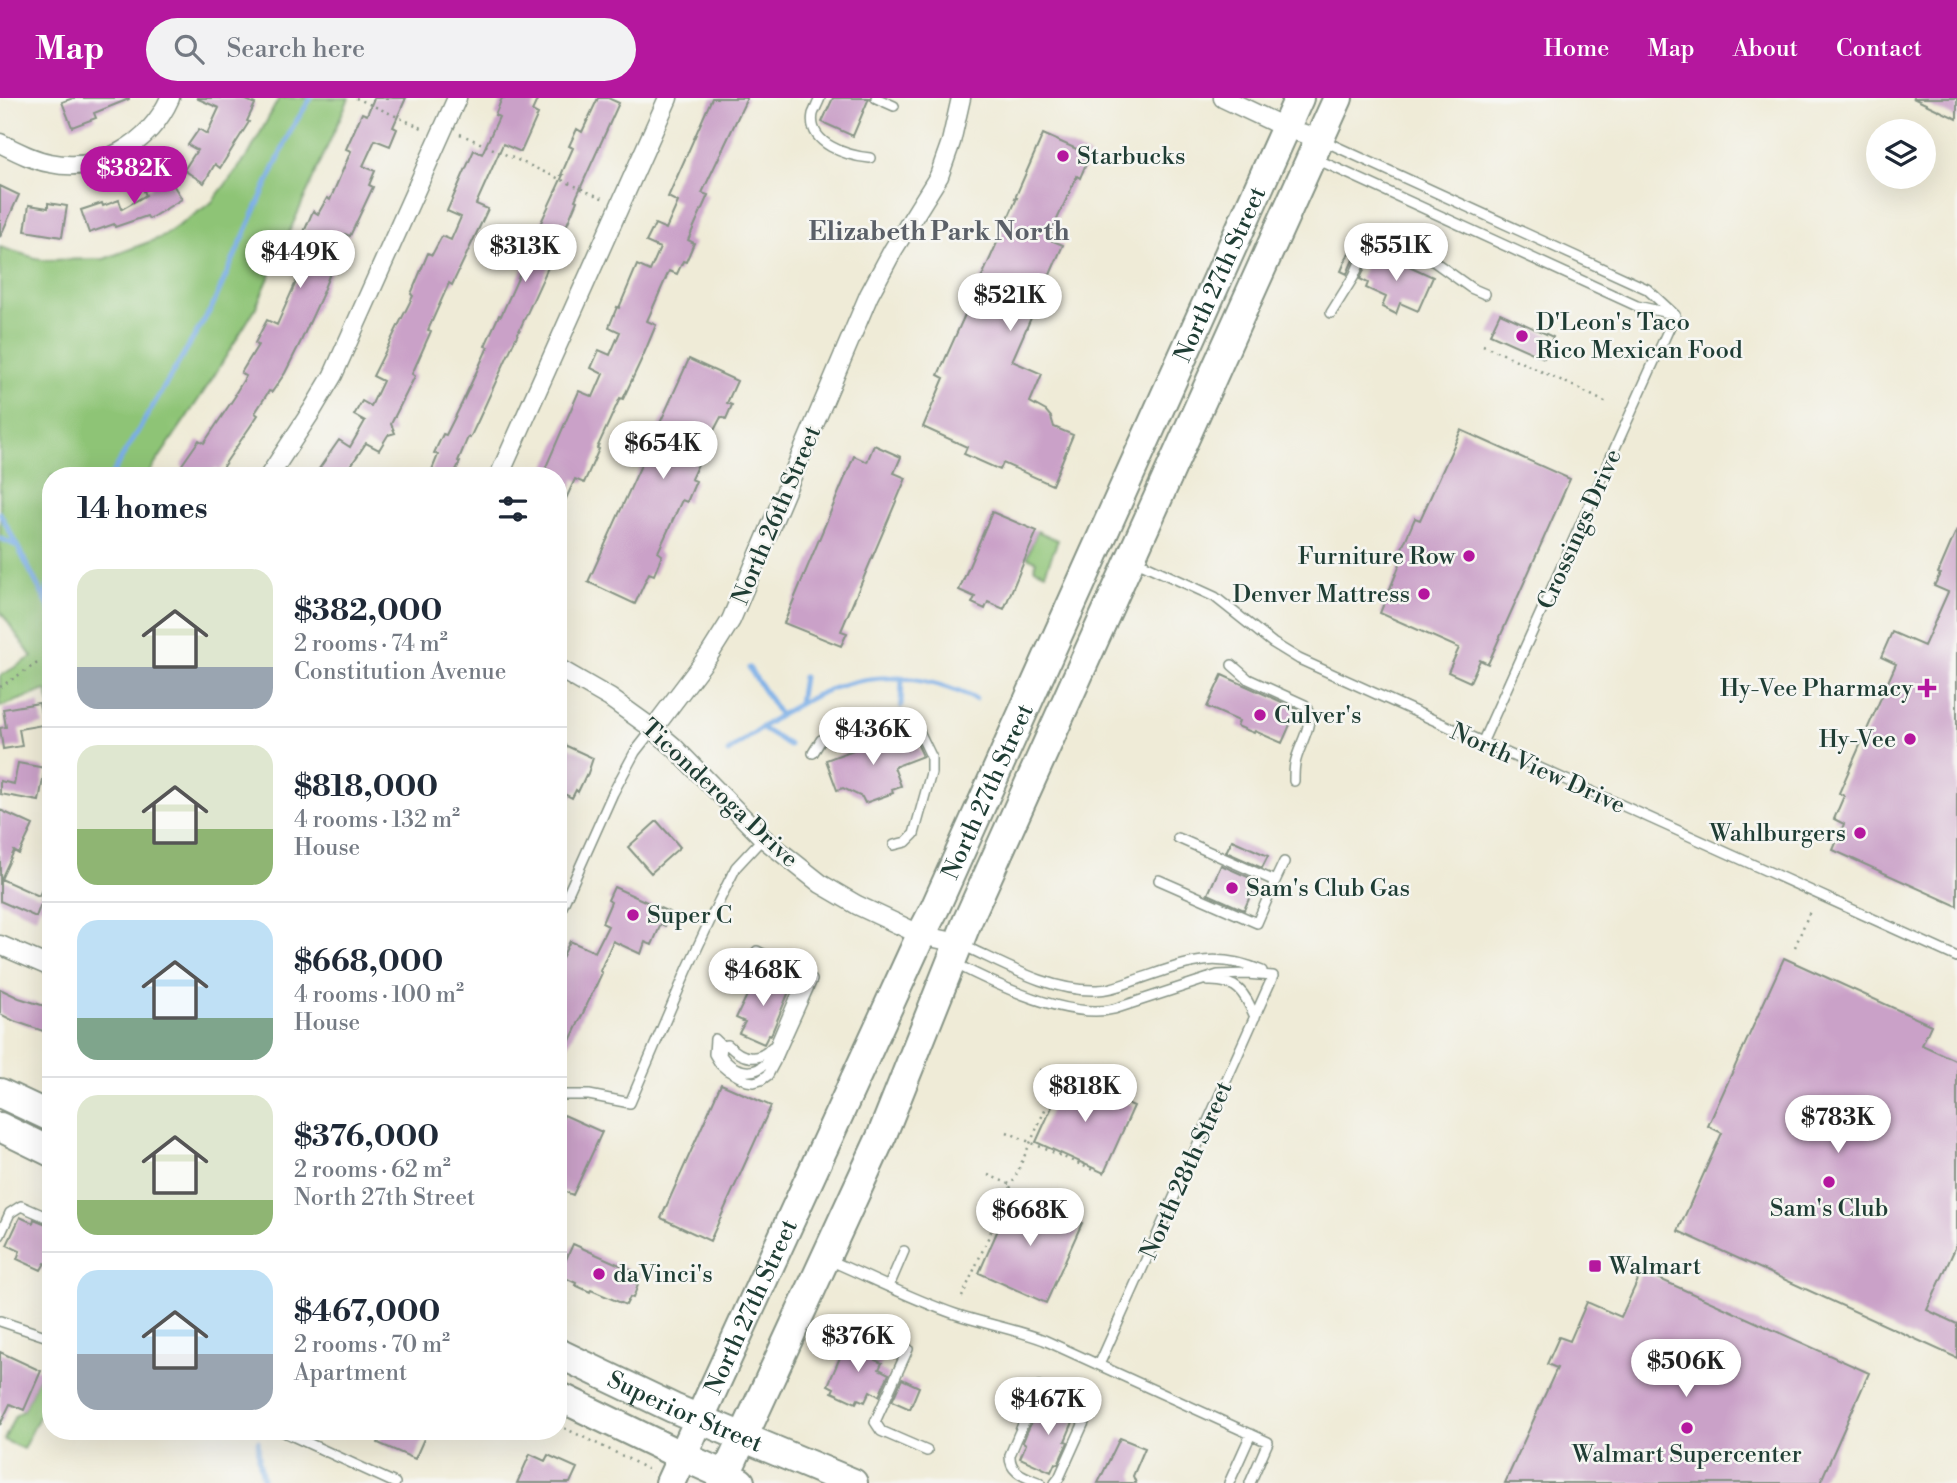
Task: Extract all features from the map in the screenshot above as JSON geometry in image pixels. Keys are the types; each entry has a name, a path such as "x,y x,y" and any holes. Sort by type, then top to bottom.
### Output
{"main road":[{"name":"North 27th Street","path":"670,1483 921,934 940,898 1299,98"},
{"name":"North 27th Street","path":"730,1480 743,1437 887,1122 954,952 1338,98"},
{"path":"0,1093 42,1114"},
{"path":"0,1126 42,1147"},
{"name":"Superior Street","path":"567,1357 699,1419 853,1483"},
{"name":"Superior Street","path":"567,1400 730,1480"}],"street":[{"path":"0,143 52,164 74,166 100,161 139,140 158,120 170,98"},
{"path":"275,467 333,374 457,98"},
{"path":"503,467 668,98"},
{"name":"North 26th Street","path":"653,729 715,646 731,620 869,295 893,250 939,176 951,142 961,98"},
{"path":"1223,98 1286,128 1316,148"},
{"name":"Ticonderoga Drive","path":"567,673 597,690 653,729 763,838 804,871 834,892 869,911 954,952"},
{"path":"0,945 42,963"},
{"path":"0,1126 5,1118 14,1115 42,1117"}],"lane":[{"path":"820,98 813,118 815,130 822,141 858,157 870,158"},
{"path":"876,98 894,106"},
{"path":"1316,148 1637,306 1675,315"},
{"path":"1316,148 1647,289 1675,315"},
{"path":"1331,313 1354,276 1373,232 1422,253 1471,288 1485,294"},
{"name":"Crossings Drive","path":"1482,743 1675,315"},
{"name":"North View Drive","path":"1131,558 1215,597 1273,643 1299,659 1957,957"},
{"path":"1231,665 1248,680 1305,705 1310,712 1295,762 1294,781"},
{"path":"813,753 821,740 860,724 893,719 917,727 930,756 931,773 914,834 906,842 894,845"},
{"name":"North 26th Street","path":"567,896 615,787 635,752 653,729"},
{"path":"567,1095 630,1103 687,970 736,867 763,838"},
{"path":"1178,838 1275,881"},
{"path":"1159,880 1257,923 1283,862"},
{"path":"719,1043 714,1054 719,1064 747,1081 761,1080 768,1075 776,1060 811,982 810,977 757,951"},
{"name":"Ticonderoga Drive","path":"954,952 1059,985 1087,990 1111,989 1206,960 1240,962 1273,976"},
{"name":"Ticonderoga Drive","path":"954,952 1033,998 1090,1011 1114,1009 1218,975 1273,976"},
{"path":"719,1043 721,1055 726,1062 750,1072 762,1068 768,1061 806,975"},
{"name":"North 28th Street","path":"1099,1364 1273,976"},
{"path":"1195,982 1213,981 1235,985 1243,992 1255,1017"},
{"path":"719,1043 728,1045 738,1055 748,1057 766,1054 775,1044"},
{"path":"0,1235 10,1213 21,1206 42,1215"},
{"path":"888,1286 904,1251"},
{"path":"825,1258 935,1307 1024,1332 1268,1442 1250,1483"},
{"path":"0,1321 42,1335"},
{"path":"908,1349 875,1422 881,1431 927,1451"},
{"path":"1039,1385 1010,1455 1010,1463 1017,1472 1040,1483"},
{"path":"1055,1483 1090,1409"},
{"path":"1229,1483 1251,1434"},
{"path":"301,1440 395,1483"}],"path":[{"path":"356,98 422,128"},
{"path":"444,127 620,207"},
{"path":"1483,345 1609,404"},
{"path":"0,687 39,663"},
{"path":"1795,947 1811,911"},
{"path":"962,1297 1059,1078 1036,1068"},
{"path":"1007,1132 1095,1171"},
{"path":"988,1175 1012,1185"},
{"path":"567,1429 644,1469"}],"green space":[{"path":"279,98 349,98 255,309 153,467 42,467 42,691 0,707 0,676 32,657 0,611 0,247 42,260 104,259 162,237 212,202 249,154"},
{"path":"1037,531 1058,540 1045,573 1034,568 1036,561 1027,557"},
{"path":"40,1373 42,1407 23,1449 4,1440 15,1416 24,1410"}],"building":[{"path":"73,98 129,99 94,113 96,118 72,127 62,102"},
{"path":"196,98 242,98 255,104 247,121 249,122 220,168 215,164 204,183 184,170 197,150 188,145 199,129 207,134 219,108"},
{"path":"374,98 406,98 393,127 397,129 390,146 375,140 363,166 375,171 369,185 373,187 350,236 345,234 329,270 331,271 323,293 285,373 272,392 269,391 255,413 258,415 223,467 182,467 199,440 204,443 236,395 246,376 241,373 258,345 255,343 267,320 277,325 299,275 295,274 305,252 297,248 313,211 318,214 327,198 330,200 351,151 346,149 362,113 367,115"},
{"path":"502,98 538,98 532,111 538,114 521,152 503,144 476,204 488,209 428,330 431,331 412,374 415,376 391,424 395,433 388,435 379,450 366,443 350,467 320,467 339,440 350,447 365,421 354,415 362,401 371,406 383,381 373,376 413,296 411,294 428,253 432,255 442,236 451,240 461,217 447,211 474,150 482,154 499,117 495,115"},
{"path":"598,98 608,98 619,103 575,200 577,201 560,241 478,421 470,438 468,437 458,467 433,467 438,455 434,453 462,403 488,347 485,346 523,267 507,260 523,224 537,231 563,175 573,148 569,146 577,129 582,132"},
{"path":"712,98 747,98 702,193 708,195 688,240 694,243 686,262 683,261 677,274 669,271 647,321 656,325 643,356 623,399 620,398 584,483 575,479 567,496 567,467 546,467 579,391 593,397 603,374 591,368 599,350 610,355 620,332 609,327 637,265 650,271 660,248 646,242 655,224 666,229 678,202 668,197"},
{"path":"833,98 869,98 853,136 822,122"},
{"path":"1913,98 1957,98 1957,119"},
{"path":"1043,134 1090,155 1080,178 1077,176 1048,239 1063,245 1012,361 1042,374 1030,402 1046,411 1054,427 1073,435 1052,485 1003,463 1000,470 964,454 967,447 923,427 944,378 938,375"},
{"path":"165,172 182,199 149,219 147,216 89,233 81,210 119,200 122,209 146,195 144,191 152,187 149,182"},
{"path":"0,186 19,195 0,237"},
{"path":"48,203 67,206 62,237 25,231 29,205 48,208"},
{"path":"1351,248 1357,250 1347,274 1341,271"},
{"path":"1381,253 1433,277 1418,311 1400,303 1396,314 1382,307 1386,297 1366,288 1368,283 1360,279 1370,256 1378,260"},
{"name":"D'Leon's Taco Rico Mexican Food","path":"1500,313 1553,337 1544,358 1490,334"},
{"path":"689,359 737,381 727,403 732,405 726,419 721,417 710,438 691,479 696,481 687,502 682,500 658,552 662,555 654,575 649,573 635,604 588,582"},
{"name":"Furniture Row","path":"1461,430 1570,479 1488,664 1480,660 1470,682 1448,672 1459,648 1380,613 1403,557 1399,555 1415,518 1420,520"},
{"path":"874,445 901,457 894,473 906,478 841,631 847,633 841,646 784,623 854,456 867,462"},
{"path":"992,512 1037,531 1004,609 988,602 985,609 972,603 975,597 959,590"},
{"name":"Hy-Vee","path":"1957,529 1957,906 1833,850 1844,824 1834,819 1844,796 1839,793 1896,664 1881,657 1892,632 1924,646 1948,592 1934,586"},
{"name":"Culver's","path":"1222,675 1297,709 1282,743 1237,726 1239,721 1207,707"},
{"path":"39,703 42,725 19,729 22,746 3,749 0,728 6,727 3,709"},
{"path":"912,733 923,756 894,767 901,786 892,789 893,793 865,803 862,797 843,788 837,790 826,760 883,739 885,744"},
{"path":"567,746 593,758 587,776 572,798 567,796"},
{"path":"18,763 42,767 39,801 0,794 0,781 14,784"},
{"path":"0,810 33,825 19,854 14,851 1,879 39,896 42,890 42,907 40,906 36,917 0,901"},
{"path":"657,821 680,847 651,873 628,847"},
{"path":"1232,840 1268,856 1262,868 1226,852"},
{"path":"1221,865 1257,881 1244,910 1208,894"},
{"path":"614,887 671,913 665,926 661,924 652,945 645,942 641,954 613,941 600,971 602,973 567,1047 567,947 570,941 595,952 608,926 602,923 611,902 608,900"},
{"name":"Sam's Club","path":"1784,958 1931,1025 1922,1045 1957,1061 1957,1244 1927,1310 1957,1324 1957,1358 1678,1231 1722,1133 1708,1126"},
{"path":"763,972 788,984 786,987 790,989 771,1035 769,1034 764,1044 739,1033 745,1022 736,1018 754,981 758,983"},
{"path":"0,989 42,1005 42,1031 14,1021 0,1014"},
{"path":"1066,1076 1134,1106 1104,1173 1036,1142"},
{"path":"721,1084 771,1106 710,1241 661,1218"},
{"path":"567,1116 602,1132 573,1195 567,1193"},
{"path":"1014,1193 1082,1223 1046,1303 979,1273"},
{"path":"20,1217 33,1223 34,1219 42,1222 41,1270 17,1259 20,1251 7,1245"},
{"name":"daVinci's","path":"573,1244 640,1274 633,1298 630,1297 626,1305 575,1285 576,1283 567,1279 567,1257"},
{"name":"Walmart Supercenter","path":"1642,1271 1869,1373 1820,1483 1505,1483 1557,1368 1547,1364 1559,1337 1570,1341 1587,1302 1621,1317"},
{"path":"863,1341 874,1346 871,1353 877,1355 875,1360 882,1363 879,1369 889,1374 879,1396 870,1391 865,1402 858,1399 856,1403 832,1392 834,1388 828,1385 845,1346 852,1349 854,1345 859,1348"},
{"path":"0,1352 41,1371 24,1410 10,1404 0,1425"},
{"path":"902,1379 919,1387 910,1409 892,1401"},
{"path":"1045,1401 1076,1415 1065,1441 1068,1442 1058,1464 1055,1463 1051,1472 1020,1458 1026,1444 1023,1442 1027,1432 1034,1417 1037,1419"},
{"path":"1120,1438 1145,1448 1133,1476 1136,1483 1098,1483"},
{"path":"379,1440 423,1440 415,1459 378,1443"},
{"path":"530,1454 545,1461 548,1455 577,1468 570,1483 517,1483"}],"waterway":[{"path":"116,467 212,307 292,128 311,98"},
{"path":"0,513 42,594"},
{"path":"0,538 17,546"},
{"path":"749,668 780,715"},
{"path":"799,703 803,677"},
{"path":"728,752 787,711 844,685 874,679 905,678 939,685 975,699"},
{"path":"901,706 902,679"},
{"path":"761,728 789,745"},
{"path":"258,1441 264,1483"}],"place":[{"name":"Starbucks","path":"1063,156"},
{"name":"D'Leon's Taco Rico Mexican Food","path":"1522,336"},
{"name":"Furniture Row","path":"1469,556"},
{"name":"Denver Mattress","path":"1424,594"},
{"name":"Hy-Vee Pharmacy","path":"1927,688"},
{"name":"Culver's","path":"1260,715"},
{"name":"Hy-Vee","path":"1910,739"},
{"name":"Wahlburgers","path":"1860,833"},
{"name":"Sam's Club Gas","path":"1232,888"},
{"name":"Super C","path":"633,915"},
{"name":"Sam's Club","path":"1829,1182"},
{"name":"Walmart","path":"1595,1266"},
{"name":"daVinci's","path":"599,1274"},
{"name":"Walmart Supercenter","path":"1687,1428"}],"district":[{"name":"Elizabeth Park North","path":"939,231"}]}
